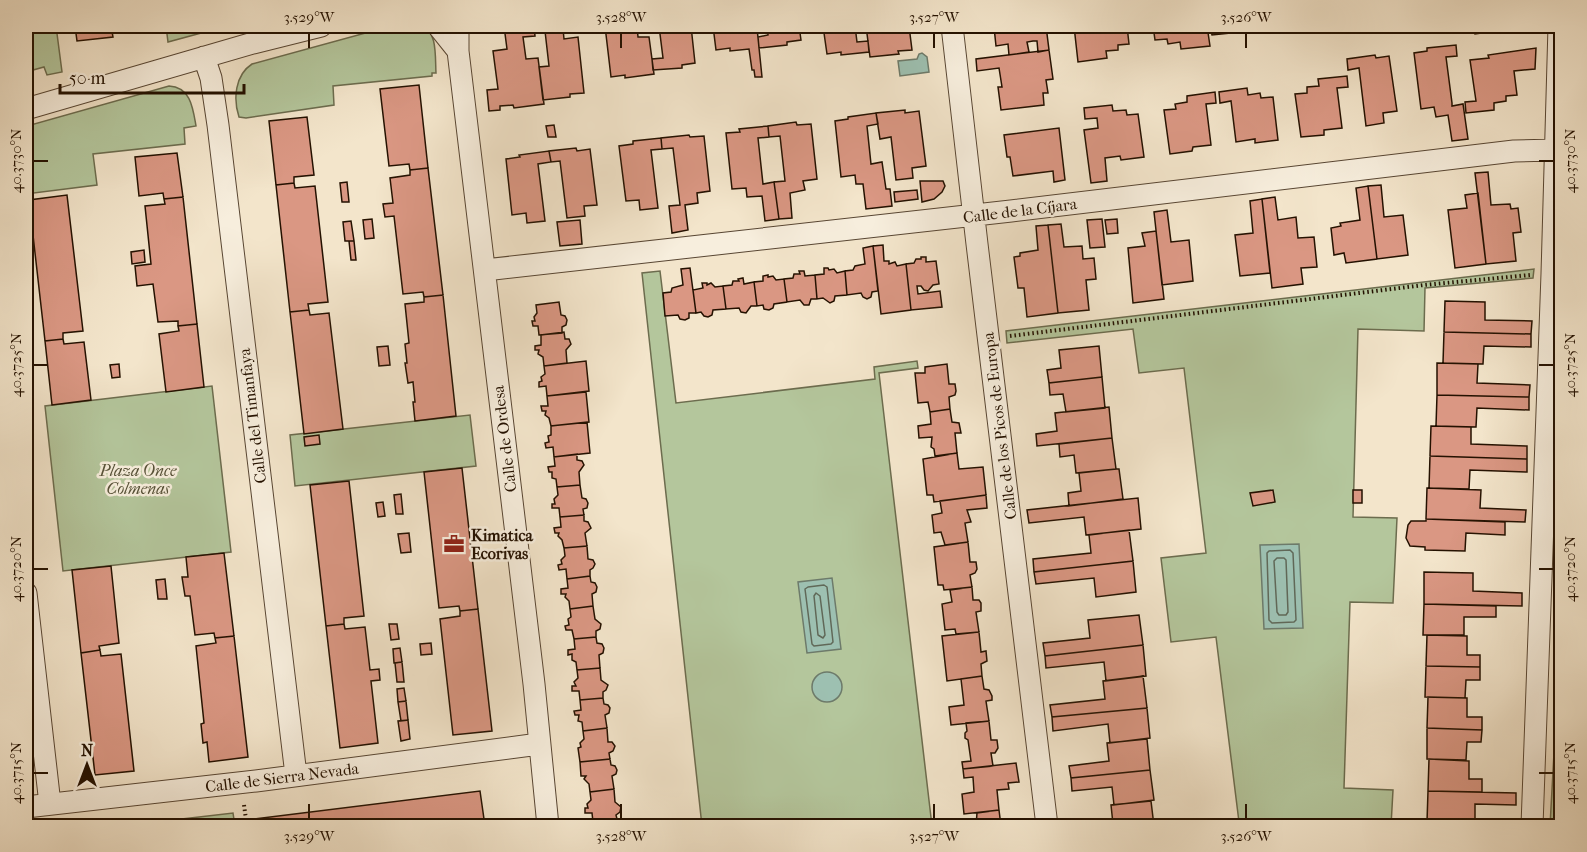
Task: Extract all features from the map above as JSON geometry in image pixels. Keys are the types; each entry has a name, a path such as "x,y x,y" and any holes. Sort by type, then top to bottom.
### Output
{"street":[{"path":"26,109 204,57 321,26"},
{"path":"438,26 458,51"},
{"name":"Calle de Ordesa","path":"458,26 458,51 534,684 548,826"},
{"name":"Calle de los Picos de Europa","path":"952,26 1047,826"},
{"path":"1532,826 1559,26"},
{"name":"Calle del Timanfaya","path":"204,57 211,78 218,125 296,775"},
{"name":"Calle de la Cíjara","path":"485,270 1514,151 1556,150"},
{"path":"26,593 50,804"},
{"name":"Calle de Sierra Nevada","path":"26,807 539,744"}],"path":[{"path":"988,338 1424,285 1534,274"},
{"path":"244,804 247,826"}],"green space":[{"path":"414,25 426,28 433,39 436,73 432,73 432,76 333,86 334,105 246,118 239,117 236,103 237,88 242,74 252,64 391,26"},
{"path":"26,26 56,26 62,72 47,75 44,67 26,72"},
{"path":"166,26 227,26 168,42"},
{"path":"169,86 182,90 192,106 196,126 184,128 185,144 93,154 97,185 26,194 27,126"},
{"path":"1534,269 1533,278 1425,288 1424,331 1358,329 1353,517 1397,518 1393,603 1350,602 1344,788 1393,790 1391,826 1201,826 1239,822 1216,637 1171,642 1161,558 1206,553 1184,368 1139,373 1133,329 1007,343 1006,331"},
{"path":"660,271 676,403 875,379 874,367 917,361 918,368 879,373 932,826 702,826 642,273"},
{"name":"Plaza Once Colmenas","path":"212,386 231,552 63,571 45,406"},
{"path":"470,415 476,466 295,486 290,435"},
{"path":"1561,626 1561,826 1550,826"},
{"path":"233,813 235,826 166,826 165,821"}],"water":[{"path":"922,53 927,57 929,72 900,76 898,61 917,59"},
{"path":"1299,544 1303,628 1264,629 1260,545"},
{"path":"832,578 841,649 807,653 798,582"},
{"path":"827,672 838,676 842,687 838,698 827,702 816,698 812,687 816,676"}],"building":[{"path":"75,26 111,26 113,37 77,41"},
{"path":"504,26 534,26 535,36 523,37 526,59 538,58 544,104 514,108 513,105 500,106 500,110 489,111 487,90 498,89 493,51 507,49"},
{"path":"605,26 637,26 638,37 649,37 654,74 625,78 625,75 611,77"},
{"path":"659,26 691,26 695,63 682,65 682,68 653,70 652,59 663,58"},
{"path":"713,26 745,26 746,30 757,28 762,77 755,77 749,49 716,50"},
{"path":"767,26 799,26 801,40 787,42 787,45 759,48 758,37 768,35"},
{"path":"823,26 855,26 857,42 868,41 869,52 827,54"},
{"path":"866,26 909,26 912,50 898,51 899,54 870,57"},
{"path":"990,26 1046,26 1049,50 1038,52 1037,41 1033,41 1027,42 1029,52 1009,55 1008,44 996,46 994,27 990,28"},
{"path":"1074,26 1127,26 1129,44 1118,45 1118,50 1106,51 1107,58 1078,62"},
{"path":"1153,26 1207,26 1210,46 1181,49 1180,42 1168,44 1167,39 1155,40"},
{"path":"1210,26 1240,26 1240,32 1212,35"},
{"path":"1474,26 1518,26 1518,28 1475,34"},
{"path":"563,29 564,39 578,37 584,93 543,100 539,67 549,66 545,31"},
{"path":"1456,45 1457,56 1446,57 1452,106 1463,104 1468,139 1452,141 1448,115 1436,117 1434,107 1421,109 1414,53 1427,51 1427,48"},
{"path":"1536,48 1535,69 1514,71 1517,95 1506,96 1506,101 1494,103 1494,110 1466,113 1465,102 1476,101 1470,60"},
{"path":"1049,50 1053,79 1046,80 1048,93 1043,93 1044,105 1001,110 998,87 1002,87 999,68 977,71 976,59"},
{"path":"1375,55 1376,58 1389,56 1397,111 1383,113 1384,123 1366,126 1359,68 1348,70 1347,59"},
{"path":"1347,76 1348,87 1337,88 1342,128 1324,130 1324,135 1301,137 1295,94 1307,93 1307,87 1319,86 1318,79"},
{"path":"419,85 428,168 410,170 409,164 389,166 380,89"},
{"path":"1247,88 1248,95 1260,93 1261,98 1273,97 1278,140 1255,143 1255,139 1236,142 1231,101 1220,103 1219,92"},
{"path":"1215,92 1216,103 1206,104 1211,145 1193,147 1192,151 1170,154 1164,110 1176,109 1175,104 1187,102 1187,96"},
{"path":"1112,105 1113,111 1126,110 1127,115 1138,114 1144,157 1121,160 1120,156 1105,158 1107,181 1091,183 1084,130 1098,128 1097,118 1085,119 1084,108"},
{"path":"905,110 905,113 919,111 926,166 912,168 913,178 896,180 891,137 880,139 876,113"},
{"path":"876,113 878,124 867,126 871,164 882,162 886,189 890,189 892,206 866,209 863,184 856,184 855,175 841,177 835,121"},
{"path":"307,117 314,175 294,177 294,183 276,185 269,121"},
{"path":"796,122 797,125 811,124 817,179 803,181 805,190 790,193 792,218 779,219 774,182 785,181 780,136 769,137 768,126"},
{"path":"554,125 556,137 548,137 546,126"},
{"path":"768,126 769,137 758,138 763,184 774,182 779,219 765,221 762,196 747,197 746,188 732,189 726,133 740,132 739,129"},
{"path":"1059,128 1065,180 1054,182 1053,171 1013,176 1004,135"},
{"path":"689,135 690,137 704,136 710,191 697,193 698,203 685,205 688,230 672,233 669,206 680,205 673,148 662,149 661,138"},
{"path":"661,138 662,149 651,150 658,208 640,210 639,200 626,201 619,146 633,144 633,141"},
{"path":"576,148 577,151 590,149 597,205 584,206 585,216 567,218 560,161 551,162 549,151"},
{"path":"549,151 551,162 538,164 545,221 527,223 526,213 512,215 506,159"},
{"path":"177,153 183,197 164,199 163,193 139,196 135,157"},
{"path":"428,168 443,295 424,297 423,292 403,294 394,216 385,217 383,204 393,203 390,178 410,175 410,170"},
{"path":"1488,172 1491,205 1510,204 1511,209 1518,208 1521,232 1513,233 1516,261 1486,264 1475,173"},
{"path":"920,181 943,181 945,186 934,199 922,202"},
{"path":"347,182 349,202 342,202 340,183"},
{"path":"294,183 295,188 315,186 328,302 308,304 309,310 290,312 276,185"},
{"path":"1381,185 1384,217 1403,215 1408,255 1377,259 1368,186"},
{"path":"1368,186 1377,259 1346,263 1344,253 1334,255 1331,228 1341,226 1340,223 1360,220 1356,188"},
{"path":"917,190 918,199 895,202 894,192"},
{"path":"1478,193 1486,264 1455,268 1448,210 1467,208 1465,195"},
{"path":"67,195 83,331 63,333 63,339 45,341 29,200"},
{"path":"183,197 197,324 178,326 178,321 158,322 153,284 137,286 135,266 151,264 145,206 165,204 164,199"},
{"path":"1275,197 1278,220 1296,217 1298,238 1314,237 1317,267 1301,268 1303,284 1272,288 1262,199"},
{"path":"1262,199 1270,273 1240,276 1235,235 1253,233 1250,201"},
{"path":"1167,210 1171,242 1189,240 1193,281 1162,285 1154,212"},
{"path":"372,219 374,238 365,239 363,220"},
{"path":"1102,219 1105,247 1090,248 1087,220"},
{"path":"1117,219 1118,233 1107,234 1105,220"},
{"path":"580,220 582,244 560,246 557,222"},
{"path":"351,221 354,241 345,241 343,222"},
{"path":"1061,224 1064,247 1082,246 1083,259 1094,258 1096,279 1086,280 1089,310 1058,313 1048,225"},
{"path":"1048,225 1058,313 1027,317 1024,288 1018,288 1014,257 1020,256 1020,253 1038,250 1036,226"},
{"path":"1156,231 1164,299 1133,303 1128,248 1145,246 1142,233"},
{"path":"349,241 354,241 356,260 351,260"},
{"path":"883,245 884,261 889,261 889,264 895,262 897,266 906,264 911,310 881,314 873,246"},
{"path":"873,246 878,291 872,292 871,297 867,299 861,293 847,295 845,271 865,264 863,248"},
{"path":"144,250 145,262 132,264 131,252"},
{"path":"921,257 926,257 926,262 936,261 939,284 933,285 928,291 917,286 918,294 940,291 942,307 911,310 906,264 914,263"},
{"path":"690,268 696,313 689,313 689,318 685,320 680,319 678,315 665,316 663,293 671,292 672,288 683,285 681,269"},
{"path":"824,268 834,269 837,273 845,271 847,295 835,296 834,301 830,303 823,298 817,299 815,275 824,274"},
{"path":"799,271 804,271 805,276 815,275 817,299 811,299 809,305 804,305 800,300 787,302 784,279 793,278 794,274 800,274"},
{"path":"768,275 768,277 773,276 776,280 784,279 787,302 774,304 769,310 764,309 763,305 757,306 754,282 763,281 763,276"},
{"path":"743,278 744,284 754,282 757,306 751,306 746,313 741,312 739,308 726,309 723,286 732,285 733,281"},
{"path":"702,283 707,283 707,285 711,283 715,287 723,286 726,309 713,310 712,315 708,317 701,312 696,313 693,290 703,288"},
{"path":"443,295 456,416 415,421 413,382 408,383 405,363 407,363 405,344 409,343 405,304 424,302 424,297"},
{"path":"1445,301 1485,302 1485,320 1532,321 1531,334 1444,332"},
{"path":"559,302 561,315 567,320 566,325 562,327 562,333 539,335 538,326 533,326 532,321 535,321 534,317 537,313 536,305"},
{"path":"309,310 310,315 329,313 343,429 304,434 290,312"},
{"path":"197,324 204,387 166,392 159,334 179,331 178,326"},
{"path":"564,332 565,339 569,339 571,344 566,350 567,363 544,366 543,357 538,354 539,350 535,350 535,346 541,345 541,335"},
{"path":"1444,332 1531,334 1531,347 1484,346 1483,364 1443,363"},
{"path":"63,339 64,344 84,342 91,400 52,405 45,341"},
{"path":"388,346 390,365 379,366 377,347"},
{"path":"1099,346 1102,377 1049,383 1047,370 1061,368 1059,350"},
{"path":"586,361 589,391 547,396 546,386 539,387 541,377 545,374 544,366"},
{"path":"1437,363 1478,364 1477,383 1530,385 1529,397 1437,395"},
{"path":"119,364 120,377 112,378 110,365"},
{"path":"947,364 949,384 955,384 955,395 949,397 950,409 930,412 928,402 918,403 915,373 925,373 925,367"},
{"path":"1102,377 1105,408 1066,412 1063,394 1050,395 1049,383"},
{"path":"586,392 589,422 551,426 549,418 545,415 546,411 542,411 541,406 548,406 547,396"},
{"path":"1437,395 1529,397 1529,410 1477,408 1476,427 1436,426"},
{"path":"1109,407 1112,438 1037,446 1036,434 1057,431 1055,413"},
{"path":"950,409 952,422 959,423 961,433 955,433 957,453 935,456 934,449 931,447 932,437 919,438 918,426 931,424 930,412"},
{"path":"587,422 590,453 554,457 553,447 546,448 545,443 549,442 551,426"},
{"path":"1431,426 1471,427 1471,444 1527,446 1527,459 1430,456"},
{"path":"319,435 320,444 305,446 304,437"},
{"path":"1112,438 1116,469 1076,473 1074,455 1060,457 1059,444"},
{"path":"957,453 959,469 983,467 986,495 934,502 933,495 927,495 923,459"},
{"path":"577,454 577,460 582,461 584,465 579,472 580,485 557,487 556,479 552,478 552,472 549,472 548,467 555,466 554,457"},
{"path":"1430,456 1527,459 1527,472 1470,470 1469,489 1429,488"},
{"path":"462,468 478,609 460,611 459,606 439,608 424,472"},
{"path":"1119,469 1123,499 1069,506 1068,493 1081,491 1079,473"},
{"path":"349,481 364,616 344,618 344,624 326,626 310,485"},
{"path":"580,485 582,498 588,503 587,508 583,509 584,515 560,517 559,508 552,508 552,504 555,504 554,499 558,495 557,487"},
{"path":"1427,488 1481,490 1480,508 1526,510 1525,522 1426,519"},
{"path":"1273,490 1275,502 1253,506 1250,493"},
{"path":"1353,490 1362,490 1362,503 1353,503"},
{"path":"401,494 403,514 396,514 394,495"},
{"path":"986,495 987,508 967,510 971,522 965,523 968,542 945,545 941,532 934,533 932,515 942,513 940,501"},
{"path":"1138,498 1141,529 1086,535 1084,517 1029,523 1027,510"},
{"path":"383,502 385,516 378,517 376,503"},
{"path":"584,515 584,521 588,522 591,528 585,533 587,546 564,548 558,536 559,533 555,533 554,528 561,527 560,517"},
{"path":"1426,519 1505,522 1505,535 1466,533 1465,551 1425,550 1425,547 1410,546 1406,538 1408,525 1411,521 1426,521"},
{"path":"1129,530 1133,561 1034,572 1033,559 1091,553 1089,535"},
{"path":"409,533 411,552 401,553 398,534"},
{"path":"968,542 970,562 976,562 977,569 970,575 972,587 944,590 943,585 938,585 934,547"},
{"path":"587,546 588,559 593,560 595,564 590,570 590,576 567,579 566,569 559,570 558,565 562,564 561,560 565,556 564,548"},
{"path":"224,553 234,636 215,638 214,633 195,635 190,596 185,596 182,577 188,577 186,557"},
{"path":"1133,561 1136,592 1096,597 1094,578 1036,584 1034,572"},
{"path":"111,566 119,643 99,646 100,650 81,653 72,570"},
{"path":"1424,572 1473,573 1473,591 1522,593 1522,606 1424,604"},
{"path":"590,576 591,582 597,587 596,592 592,594 593,606 570,609 566,594 561,594 561,589 568,588 567,579"},
{"path":"165,579 167,599 158,599 156,580"},
{"path":"972,587 973,600 979,600 981,603 981,611 976,612 979,632 956,634 955,629 945,630 942,604 952,602 950,590"},
{"path":"1424,604 1496,606 1496,617 1464,617 1464,635 1423,635"},
{"path":"593,606 595,619 601,624 600,629 596,631 596,637 574,639 572,630 566,630 565,626 569,625 570,609"},
{"path":"478,609 492,731 453,735 440,619 460,616 460,611"},
{"path":"1139,615 1143,645 1045,656 1043,643 1090,638 1088,620"},
{"path":"344,624 345,629 365,627 370,670 379,669 380,680 371,681 378,743 340,748 326,626"},
{"path":"389,624 397,624 399,639 391,640"},
{"path":"979,632 981,652 986,651 987,661 981,664 982,676 947,681 942,636"},
{"path":"1427,635 1467,636 1467,655 1480,655 1480,667 1426,666"},
{"path":"234,636 248,757 209,762 207,742 203,743 201,724 204,723 196,646 216,643 215,638"},
{"path":"596,637 597,643 602,644 604,648 603,653 599,655 600,668 577,670 572,654 568,655 568,650 575,649 574,639"},
{"path":"431,643 432,654 421,655 420,644"},
{"path":"1143,645 1146,676 1106,681 1104,662 1046,668 1045,656"},
{"path":"400,648 402,662 394,663 393,649"},
{"path":"100,650 101,656 121,654 134,771 95,775 81,653"},
{"path":"402,662 404,682 397,682 395,663"},
{"path":"1426,666 1480,667 1480,680 1466,680 1465,698 1425,697"},
{"path":"600,668 601,680 608,685 603,692 603,698 580,700 579,691 572,691 572,686 576,686 574,682 578,678 577,670"},
{"path":"982,676 984,689 989,690 992,696 992,700 986,701 989,721 951,725 949,707 964,705 961,679"},
{"path":"1143,676 1147,708 1052,717 1050,705 1105,699 1103,681"},
{"path":"404,688 406,701 398,702 397,689"},
{"path":"1428,697 1467,698 1467,717 1482,717 1482,730 1427,728"},
{"path":"603,698 604,704 610,708 609,713 605,715 607,728 583,731 582,722 578,721 579,715 575,715 574,711 581,710 580,700"},
{"path":"406,701 408,720 401,721 398,702"},
{"path":"1147,708 1150,738 1110,743 1108,724 1053,731 1052,717"},
{"path":"408,720 410,739 401,741 398,721"},
{"path":"989,721 991,740 997,740 998,748 995,753 991,753 993,766 963,769 962,762 971,761 968,740 965,738 966,723"},
{"path":"607,728 608,742 612,742 615,746 609,753 610,759 580,762 578,748 581,747 580,743 584,739 583,731"},
{"path":"1427,728 1482,730 1481,742 1467,742 1466,760 1427,759"},
{"path":"1147,739 1150,770 1071,778 1069,766 1109,761 1107,743"},
{"path":"610,759 611,765 617,770 612,776 614,789 590,792 589,784 584,779 586,776 581,776 580,762"},
{"path":"1429,759 1469,761 1469,779 1482,779 1482,792 1428,791"},
{"path":"1016,763 1019,782 1008,783 1009,789 997,790 999,810 964,814 962,794 974,792 973,777 964,778 963,769"},
{"path":"1150,770 1154,800 1114,805 1112,787 1072,791 1071,778"},
{"path":"614,789 615,802 621,807 620,812 616,815 617,819 593,822 592,813 585,813 585,808 588,808 587,804 591,800 590,792"},
{"path":"480,791 485,826 255,826 254,819"},
{"path":"1428,791 1516,793 1516,805 1475,804 1475,823 1427,822"},
{"path":"1151,801 1154,826 1084,826 1113,824 1111,805"},
{"path":"999,810 1001,826 976,826 977,813"},
{"path":"617,819 617,826 594,826 593,822"}],"place":[{"name":"Kimatica Ecorivas","path":"454,544"}]}
